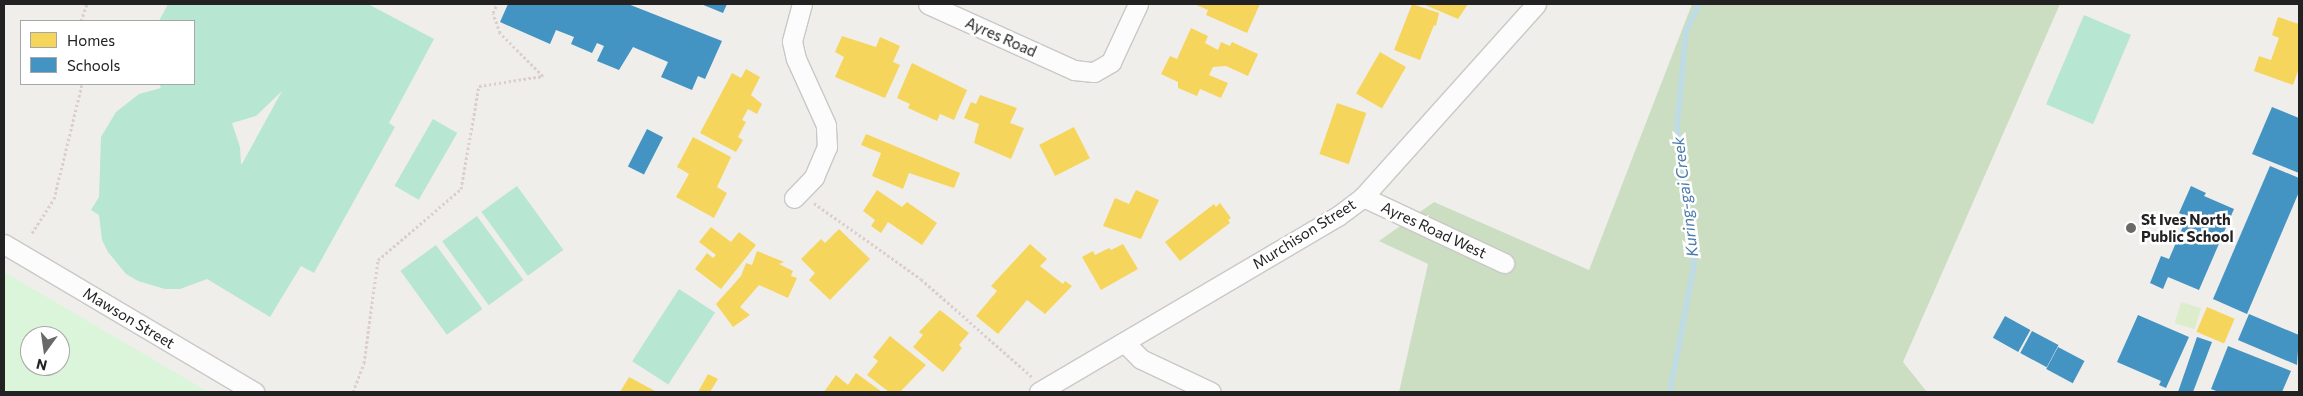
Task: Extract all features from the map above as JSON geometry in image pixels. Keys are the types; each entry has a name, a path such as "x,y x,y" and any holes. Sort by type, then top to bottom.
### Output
{"street":[{"path":"794,198 814,176 827,147 826,124 796,59 792,41 802,4"},
{"name":"Ayres Road","path":"928,4 965,11 1074,70 1094,72 1111,62 1138,4"},
{"name":"Murchison Street","path":"1124,342 1338,216 1363,197 1536,4"},
{"name":"Ayres Road West","path":"1363,197 1504,263"},
{"name":"Mawson Street","path":"4,244 246,390"},
{"path":"1042,390 1124,342 1141,359 1211,392"}],"path":[{"path":"81,20 87,4"},
{"path":"353,392 364,363 378,260 461,189 479,86 543,76 500,32 493,12 497,4"},
{"path":"32,234 54,199 82,85"},
{"path":"794,198 815,203 921,279 1042,390"}],"green space":[{"path":"168,4 368,4 434,39 389,123 395,127 314,273 301,266 270,317 207,279 180,289 165,289 138,281 126,274 108,252 102,240 99,215 91,210 99,197 101,137 116,112 139,94 161,88 160,85 195,85 195,20 160,20","holes":["282,91 241,164 240,147 232,123 256,116"]},
{"path":"1692,4 2060,4 1903,362 1927,392 1399,392 1428,264 1379,241 1434,202 1589,270"},
{"path":"2084,15 2131,35 2093,124 2046,104"},
{"path":"433,119 457,133 419,200 394,186"},
{"path":"517,186 563,250 528,276 481,212"},
{"path":"477,216 523,280 489,305 442,241"},
{"path":"436,245 482,309 447,335 400,271"},
{"path":"4,272 207,391 4,392"},
{"path":"679,289 715,312 668,385 632,361"},
{"path":"2181,302 2201,308 2195,329 2175,323"}],"building: Homes":[{"path":"1194,4 1260,4 1247,33 1206,15 1208,10"},
{"path":"1412,4 1439,13 1436,26 1434,25 1420,60 1394,50"},
{"path":"1423,4 1468,4 1458,19"},
{"path":"2278,17 2299,24 2299,68 2293,85 2254,71 2259,56 2271,60 2279,38 2272,35"},
{"path":"1191,28 1208,36 1205,43 1218,50 1221,42 1230,46 1232,42 1258,54 1248,76 1226,66 1213,67 1209,75 1228,83 1221,98 1200,89 1197,96 1178,88 1178,82 1161,74 1170,56 1177,59"},
{"path":"842,36 876,47 880,37 900,46 893,62 900,65 885,98 835,77 844,57 835,52"},
{"path":"1380,52 1406,67 1382,109 1356,94"},
{"path":"912,63 967,90 954,120 940,114 937,121 908,108 910,104 897,98"},
{"path":"746,69 760,77 751,95 762,104 757,114 748,109 742,120 746,122 738,137 743,140 736,152 700,133 732,73 741,78"},
{"path":"980,95 1017,108 1010,123 1024,128 1011,159 974,143 979,124 964,118 971,102 976,104"},
{"path":"1337,103 1366,113 1349,164 1319,154"},
{"path":"1074,127 1090,158 1055,176 1039,145"},
{"path":"866,134 960,173 954,188 909,173 903,189 872,176 881,153 861,145"},
{"path":"693,137 731,157 717,187 727,193 714,218 676,197 689,174 677,167"},
{"path":"877,190 902,207 907,202 937,223 922,245 888,222 881,233 871,226 875,220 863,211"},
{"path":"1136,190 1159,200 1141,239 1103,226 1115,198 1129,204"},
{"path":"1220,203 1231,218 1228,220 1230,223 1180,261 1165,242 1214,204 1216,207"},
{"path":"711,227 731,242 739,232 756,245 721,289 695,269 707,253 713,258 716,255 699,242"},
{"path":"839,229 870,259 830,300 809,280 815,273 801,259 821,239 825,243"},
{"path":"1030,244 1047,259 1040,266 1063,284 1065,281 1072,286 1045,314 1027,300 998,334 976,316 997,291 991,286"},
{"path":"1123,244 1138,269 1101,290 1082,257 1093,251 1095,255"},
{"path":"757,251 784,262 779,264 793,271 791,276 797,278 788,298 759,285 740,307 750,315 733,327 716,304 741,276 746,263 752,265"},
{"path":"2207,307 2235,319 2224,344 2196,332"},
{"path":"940,310 969,333 959,345 962,348 943,372 913,347 923,335 919,332"},
{"path":"890,336 926,365 900,392 889,392 867,375 878,361 873,357"},
{"path":"856,373 882,392 824,392 836,375 848,385"},
{"path":"708,374 718,379 710,392 698,392"},
{"path":"629,377 657,392 620,392"}],"building: Schools":[{"path":"508,4 628,4 722,41 705,79 698,76 692,90 661,77 668,62 633,47 619,70 597,61 604,46 597,43 592,53 571,44 574,37 556,30 550,44 500,22"},
{"path":"701,4 727,4 723,13"},
{"path":"2272,107 2299,118 2299,173 2252,154"},
{"path":"647,129 663,137 644,175 628,166"},
{"path":"2270,166 2299,178 2299,192 2247,314 2213,299"},
{"path":"2191,186 2206,193 2204,196 2234,209 2199,290 2168,277 2163,289 2150,283 2161,256 2169,259 2187,217 2179,213"},
{"path":"2249,314 2299,335 2297,365 2238,340"},
{"path":"2138,315 2189,337 2166,388 2159,385 2161,381 2117,362"},
{"path":"2005,316 2030,330 2018,352 1993,338"},
{"path":"2032,331 2058,345 2047,367 2020,353"},
{"path":"2197,337 2212,342 2193,392 2178,392"},
{"path":"2228,346 2291,371 2282,392 2219,392 2211,389"},
{"path":"2058,347 2084,361 2073,383 2046,369"}],"waterway":[{"name":"Kuring-gai Creek","path":"1670,392 1694,265 1677,127 1686,32 1699,4"}],"place":[{"name":"St Ives North Public School","path":"2131,228"}]}
